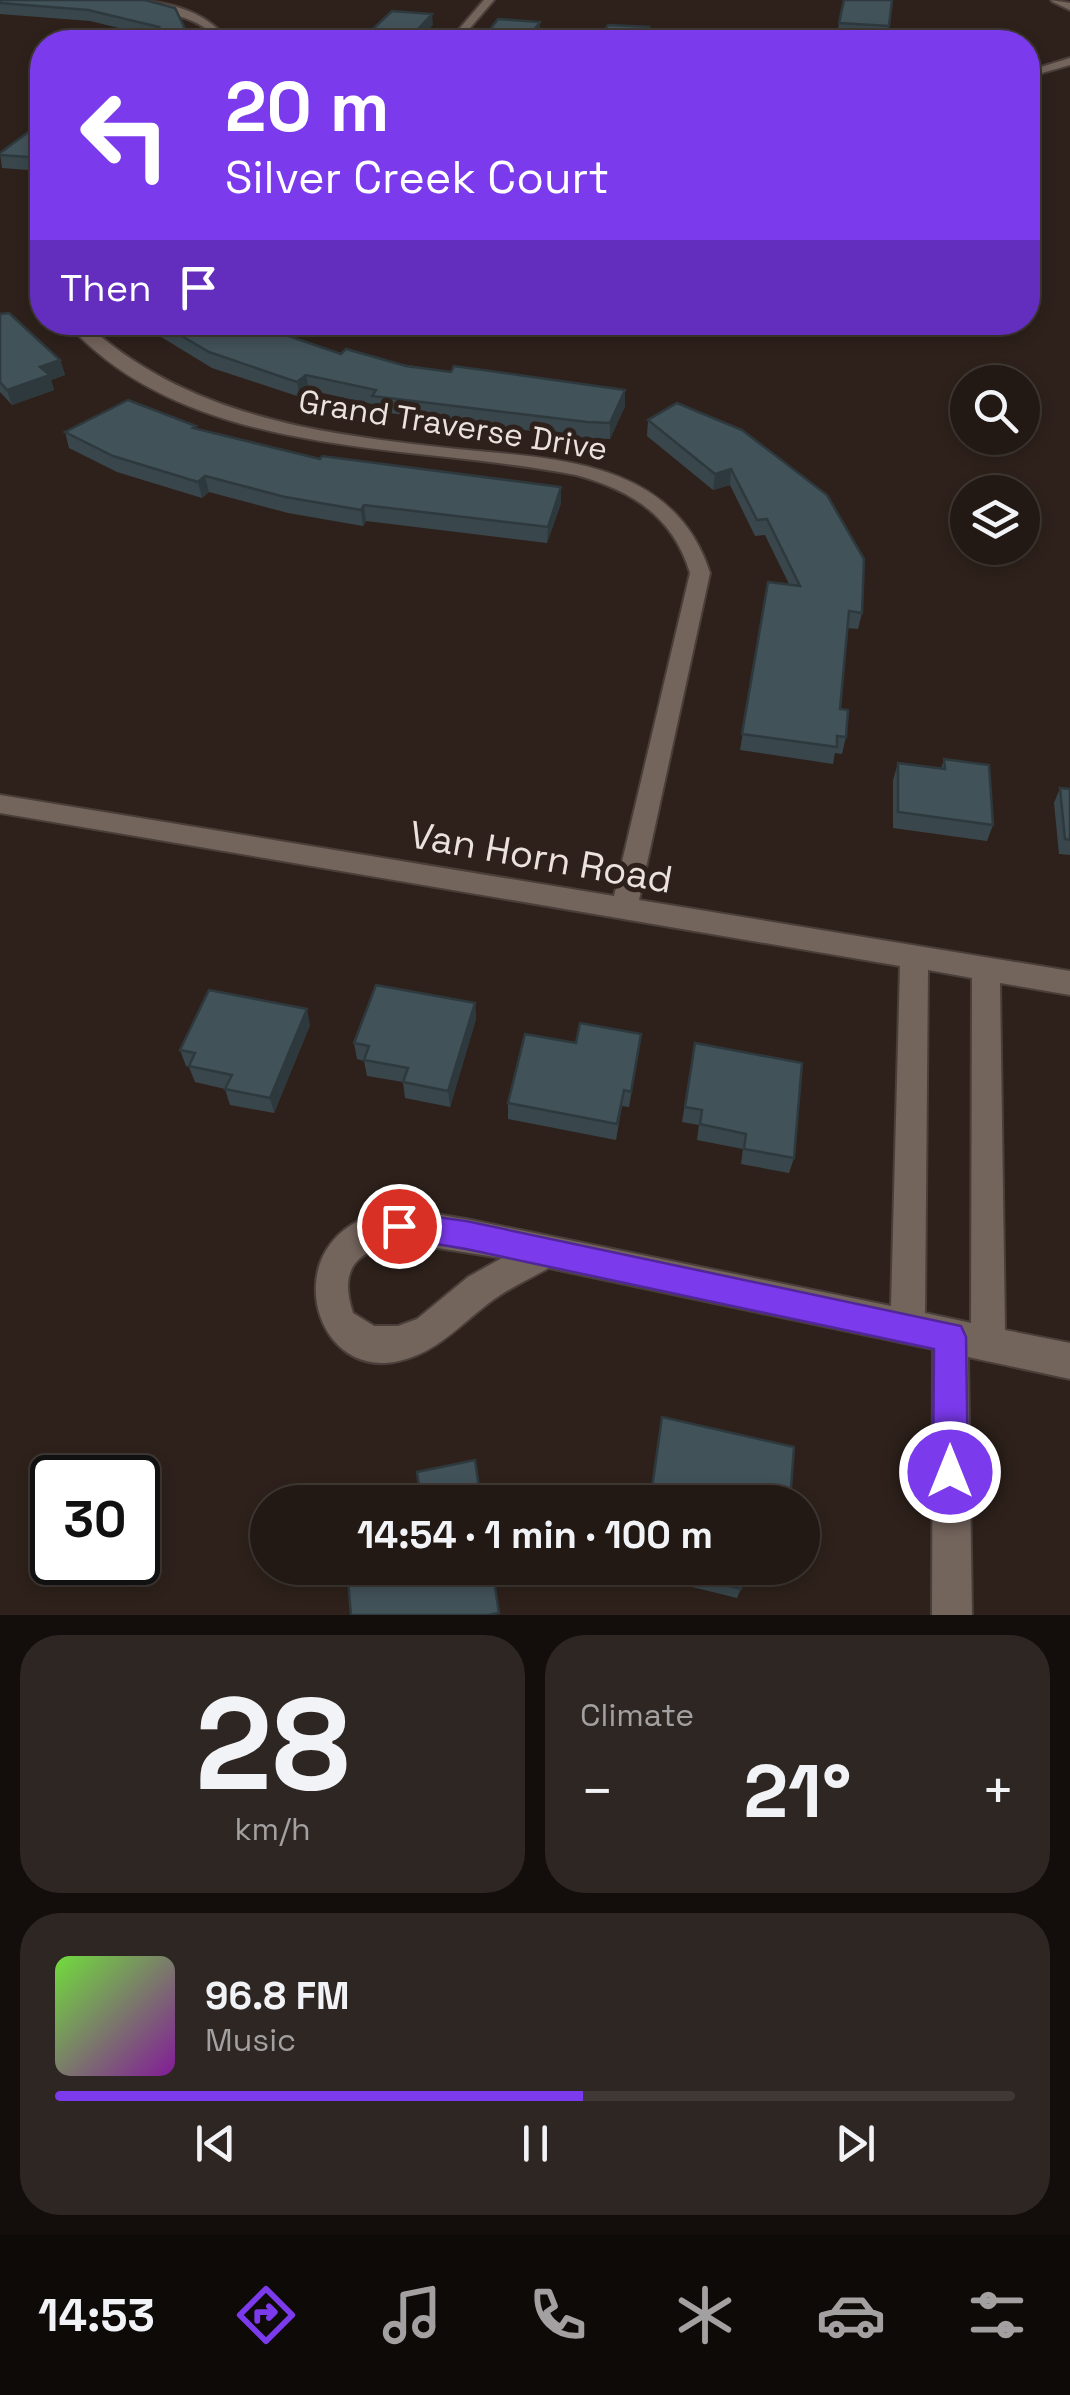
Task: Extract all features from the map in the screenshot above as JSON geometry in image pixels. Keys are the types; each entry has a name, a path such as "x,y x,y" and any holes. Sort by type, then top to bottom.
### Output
{"street":[{"path":"124,0 193,16 215,30"},
{"path":"463,30 489,0"},
{"path":"1056,0 1070,7"},
{"path":"1040,70 1070,61"},
{"name":"Grand Traverse Drive","path":"87,335 146,378 242,416 360,443 576,470 630,487 667,512 686,534 700,573 624,909"},
{"name":"Van Horn Road","path":"0,804 1070,983"},
{"path":"908,1327 914,957"},
{"path":"986,969 988,1344"},
{"path":"546,1251 480,1289 429,1331 398,1344 370,1344 341,1325 334,1309 332,1287 343,1249 360,1236 377,1230 415,1228 546,1251 1070,1362"},
{"path":"950,1337 952,1615"}],"building":[{"path":"145,0 175,8 186,30 156,30 159,27 88,10 0,3"},
{"path":"844,0 892,0 889,26 839,23"},
{"path":"392,11 432,14 417,30 372,30"},
{"path":"498,19 540,22 534,30 489,30"},
{"path":"608,25 649,27 648,30 605,30"},
{"path":"30,131 30,157 0,153"},
{"path":"9,313 60,360 40,367 50,375 7,390 0,382 0,314"},
{"path":"180,335 286,335 341,354 346,349 406,366 451,372 454,366 625,390 610,423 587,422 372,396 376,390 306,375 297,382 209,352"},
{"path":"128,400 196,426 193,428 320,459 322,456 561,487 548,527 364,505 361,510 285,497 205,476 198,482 113,456 65,432"},
{"path":"677,403 742,430 827,495 864,559 862,613 849,611 840,709 848,710 846,737 837,736 837,747 742,734 768,582 800,586 767,519 757,520 731,469 715,474 648,420"},
{"path":"944,759 989,765 993,825 898,812 898,763 945,769"},
{"path":"1060,788 1070,789 1070,840 1065,839"},
{"path":"376,985 475,1003 448,1091 403,1082 408,1068 364,1060 369,1046 354,1043"},
{"path":"209,990 307,1009 270,1098 225,1089 232,1075 189,1066 195,1053 180,1050"},
{"path":"580,1023 641,1034 631,1092 624,1090 617,1124 508,1103 525,1034 576,1043"},
{"path":"695,1043 802,1063 794,1158 744,1149 746,1134 700,1124 702,1110 685,1107"},
{"path":"662,1417 794,1447 791,1485 652,1485"},
{"path":"475,1460 479,1485 419,1485 417,1472"},
{"path":"348,1585 495,1585 499,1613 488,1615 351,1615"}],"route":[{"path":"399,1226 466,1235 950,1337 950,1472"}]}
